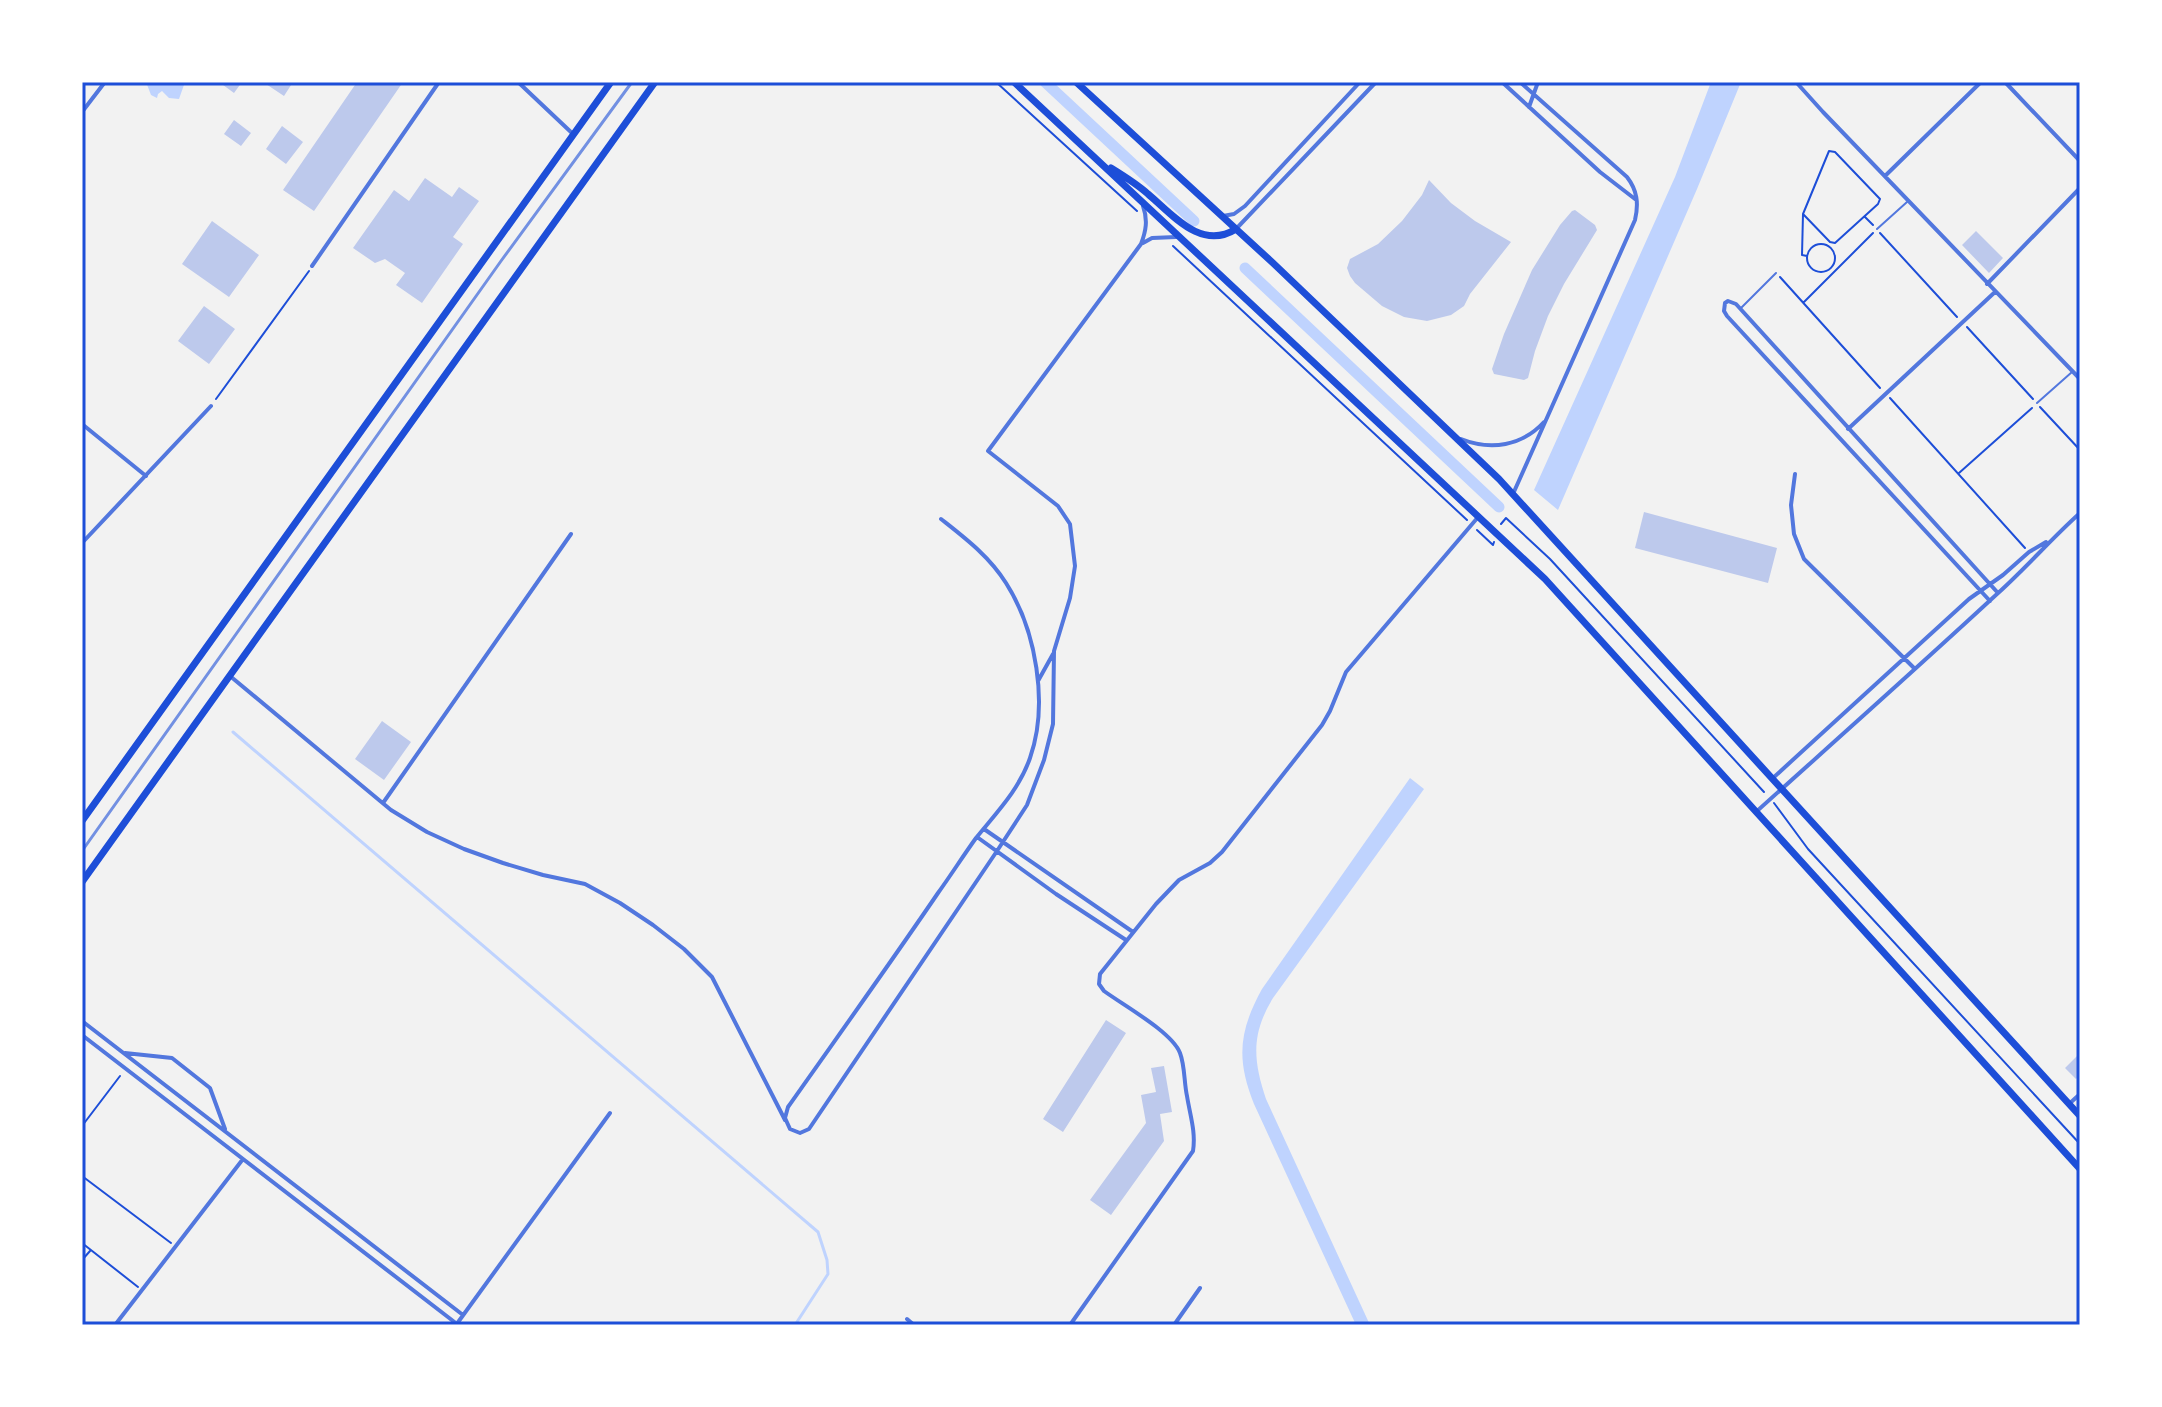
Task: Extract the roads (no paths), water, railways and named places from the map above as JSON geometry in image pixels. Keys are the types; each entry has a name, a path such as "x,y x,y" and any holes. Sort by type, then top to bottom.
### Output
{"main road":[{"path":"82,821 611,82"},
{"path":"82,882 655,82"},
{"path":"1014,82 1563,597 2080,1169"},
{"path":"1076,82 1457,437 1513,494 2080,1116"},
{"path":"1078,142 1139,186 1188,229 1215,236 1236,229"}],"street":[{"path":"82,112 105,82"},
{"path":"312,266 439,82"},
{"path":"518,82 573,134"},
{"path":"1222,216 1234,214 1245,206 1360,82"},
{"path":"1236,229 1376,82"},
{"path":"1502,82 1600,172 1637,201"},
{"path":"1513,494 1635,220 1637,201 1634,187 1627,177 1520,82"},
{"path":"1529,107 1538,82"},
{"path":"1796,82 2080,379"},
{"path":"1885,176 1981,82"},
{"path":"2005,82 2080,161"},
{"path":"1987,284 2080,188"},
{"path":"1038,681 1054,651 1074,582 1070,524 1058,506 988,451 1141,244 1147,220 1142,201"},
{"path":"1141,244 1163,236 1180,237"},
{"path":"1848,429 1995,292"},
{"path":"1990,601 1727,316 1724,307 1728,301 1740,309 1998,593"},
{"path":"82,543 211,406"},
{"path":"1457,437 1478,445 1508,444 1532,433 1550,413"},
{"path":"82,424 146,476"},
{"path":"1795,474 1791,505 1794,534 1804,559 1914,669"},
{"path":"1755,812 1990,601 2080,513"},
{"path":"1070,1325 1193,1151 1195,1138 1181,1055 1165,1034 1104,991 1099,984 1100,974 1179,880 1210,863 1222,852 1322,725 1346,672 1479,516"},
{"path":"790,1129 785,1118 788,1107 977,837 1013,793 1030,757 1039,713 1037,667 1026,623 1006,583 977,547 941,519"},
{"path":"383,803 571,534"},
{"path":"1773,778 1969,599 2029,552 2052,539"},
{"path":"230,676 383,803 427,832 464,849 530,871 585,884 620,903 663,933 712,977 790,1129 800,1133 809,1129 1027,805 1044,760 1053,724 1054,651"},
{"path":"984,829 1133,932"},
{"path":"977,837 1126,940"},
{"path":"82,1021 463,1315"},
{"path":"82,1035 456,1325 610,1113"},
{"path":"124,1053 172,1058 210,1088 226,1131"},
{"path":"2069,1104 2080,1094"},
{"path":"115,1325 243,1159"},
{"path":"1174,1325 1200,1288"},
{"path":"907,1319 914,1325"}],"lane":[{"path":"1877,229 1908,201"},
{"path":"1740,309 1776,273"},
{"path":"2037,403 2073,371"}],"water":[{"path":"146,82 185,82 179,99 169,98 162,91 157,98 151,95"},
{"path":"1711,82 1741,82 1558,510 1534,490 1675,177"},
{"path":"1410,778 1424,789 1273,998 1261,1023 1256,1047 1266,1099 1370,1325 1356,1325 1254,1104 1244,1073 1243,1045 1249,1018 1262,989"}],"waterway":[{"path":"1045,82 1194,221"},
{"path":"1245,268 1499,507"},
{"path":"233,732 818,1232 828,1274 795,1325"}],"railway":[{"path":"82,851 501,261 632,82"}]}
